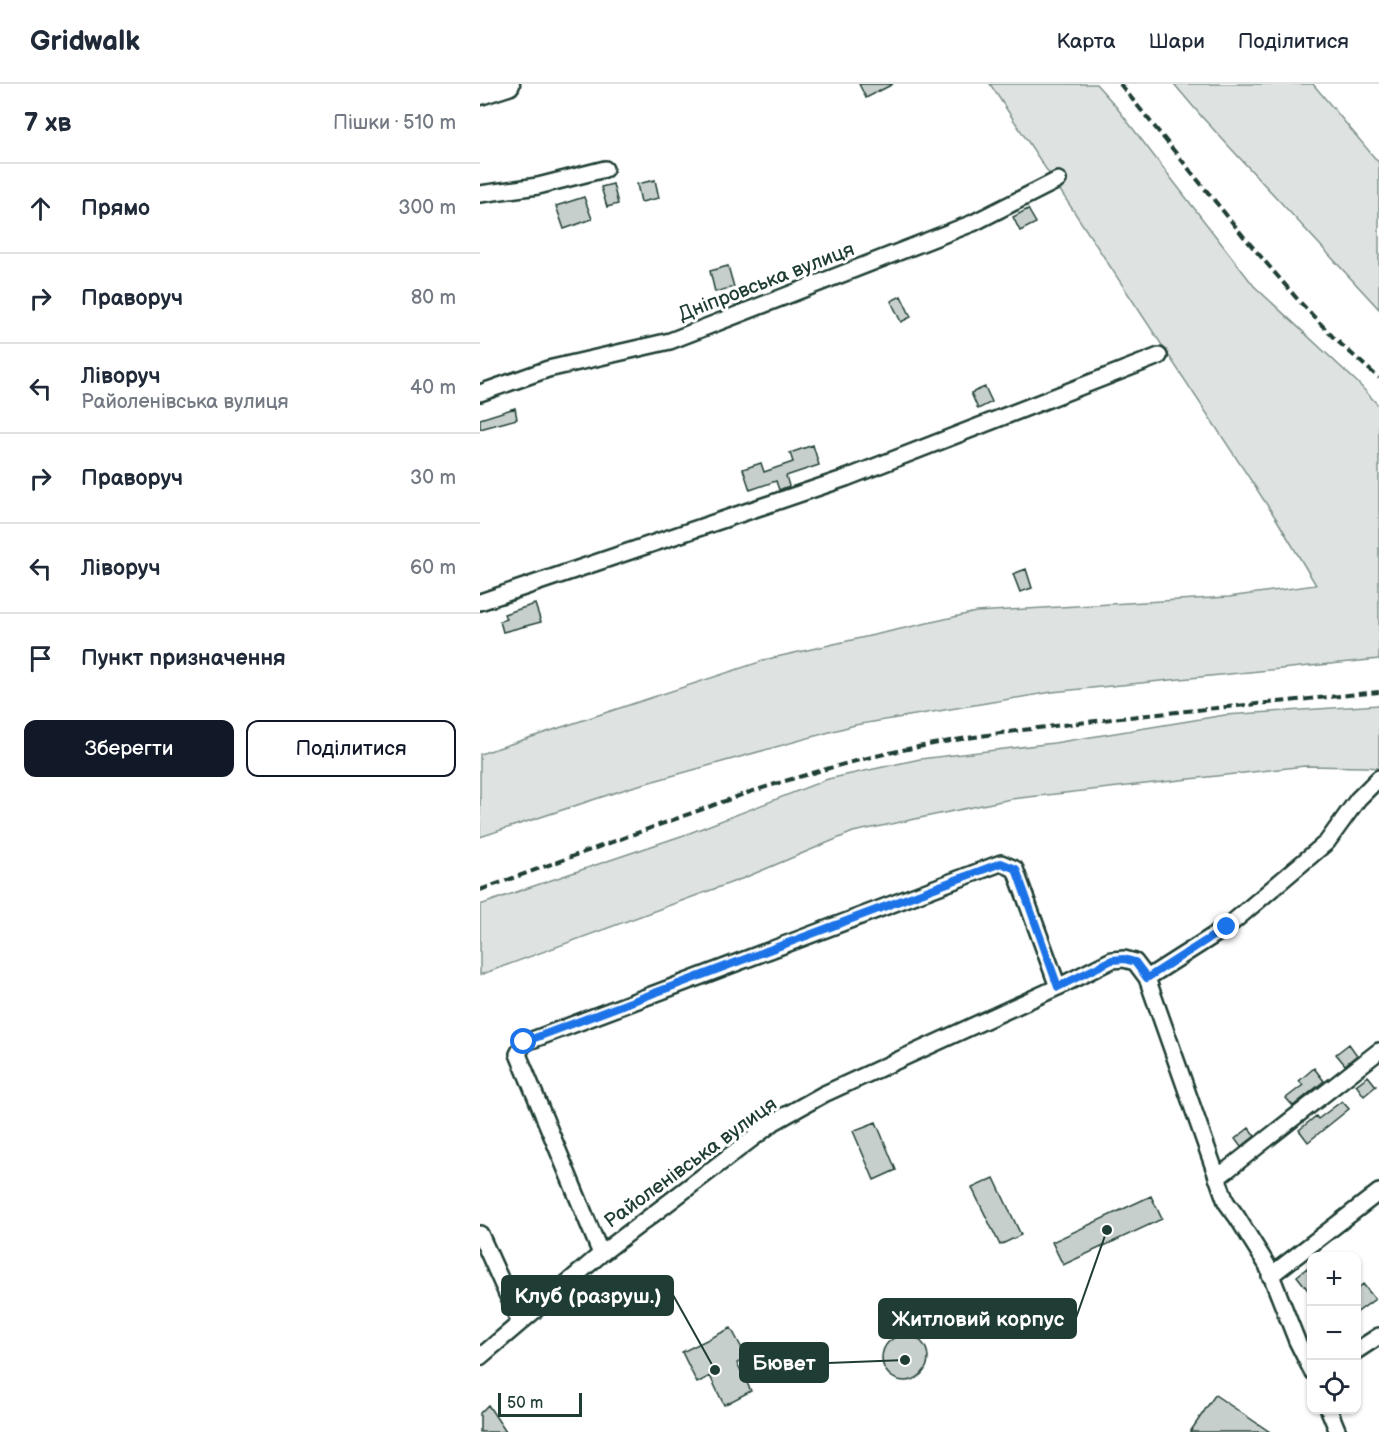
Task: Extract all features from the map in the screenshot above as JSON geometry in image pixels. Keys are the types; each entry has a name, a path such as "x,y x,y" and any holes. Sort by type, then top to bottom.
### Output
{"highway":[{"path":"480,93 508,84"}],"street":[{"path":"480,194 538,186 605,169"},
{"name":"Дніпровська вулиця","path":"480,393 548,369 670,341 973,224 1058,180"},
{"path":"480,602 846,478 1159,356"},
{"path":"1307,1362 1266,1265 1226,1202 1147,978 1227,927 1327,842 1358,799 1379,778"},
{"path":"600,1254 518,1054 524,1042 1001,863 1016,869 1058,987"},
{"name":"Райоленівська вулиця","path":"480,1358 600,1254 774,1122 824,1094 1112,960 1124,959 1135,962 1147,978"},
{"path":"1217,1178 1379,1051"},
{"path":"1270,1276 1379,1192"},
{"path":"480,1234 520,1323"},
{"path":"1361,1348 1379,1336"},
{"path":"1331,1414 1338,1432"}],"shaded area":[{"path":"990,84 1096,84 1114,104 1254,286 1357,382 1379,406 1379,659 1052,692 855,725 632,787 480,837 480,754 772,658 976,612 1229,597 1316,585 1277,520"},
{"path":"1174,84 1313,84 1379,163 1379,309 1202,117"},
{"path":"1379,705 1379,768 1305,766 1011,799 853,832 744,878 480,975 480,905 687,834 828,779 920,759 1054,743 1225,715"}],"building":[{"path":"859,84 893,84 866,98"},
{"path":"655,180 659,198 641,202 637,184"},
{"path":"613,184 618,204 607,207 601,187"},
{"path":"584,197 592,219 564,229 556,206"},
{"path":"1028,209 1036,223 1020,231 1013,217"},
{"path":"728,266 734,287 715,292 710,271"},
{"path":"901,296 911,317 901,322 891,301"},
{"path":"985,387 992,402 978,409 971,393"},
{"path":"515,408 517,419 480,429 480,419"},
{"path":"813,445 819,465 786,476 789,486 779,490 776,481 750,490 743,469 761,463 764,472 793,462 790,453"},
{"path":"1026,569 1032,588 1020,592 1013,574"},
{"path":"535,604 541,622 503,632 500,621 506,619 504,614"},
{"path":"1349,1044 1357,1055 1345,1065 1336,1054"},
{"path":"1314,1068 1324,1081 1293,1106 1286,1098 1303,1085 1299,1081"},
{"path":"1368,1076 1376,1086 1364,1096 1356,1085"},
{"path":"1342,1101 1349,1109 1308,1142 1299,1130 1316,1116 1318,1119"},
{"path":"876,1122 896,1170 874,1180 853,1131"},
{"path":"1249,1128 1255,1136 1241,1147 1235,1139"},
{"path":"994,1178 1021,1235 1000,1245 972,1188"},
{"path":"1151,1196 1162,1219 1063,1265 1052,1242"},
{"path":"1307,1268 1307,1289 1297,1276"},
{"path":"1363,1284 1375,1299 1361,1309 1361,1306 1361,1286"},
{"path":"731,1328 747,1358 737,1363 751,1391 724,1405 710,1376 697,1383 682,1352"},
{"path":"905,1335 921,1342 928,1358 921,1374 905,1381 889,1374 882,1358 889,1342"},
{"path":"1215,1395 1270,1432 1190,1432"},
{"path":"488,1405 506,1432 480,1432 480,1413"}],"railway":[{"path":"1120,84 1299,301 1335,339 1379,378"},
{"path":"480,890 747,793 832,767 896,751 966,738 1063,725 1379,692"}],"place":[{"name":"Житловий корпус","path":"1107,1230"},
{"name":"Бювет","path":"905,1360"},
{"name":"Клуб (разруш.)","path":"715,1370"}],"route":[{"path":"524,1042 1001,863 1016,869 1058,987 1112,960 1124,959 1135,962 1147,978 1227,927"}]}
